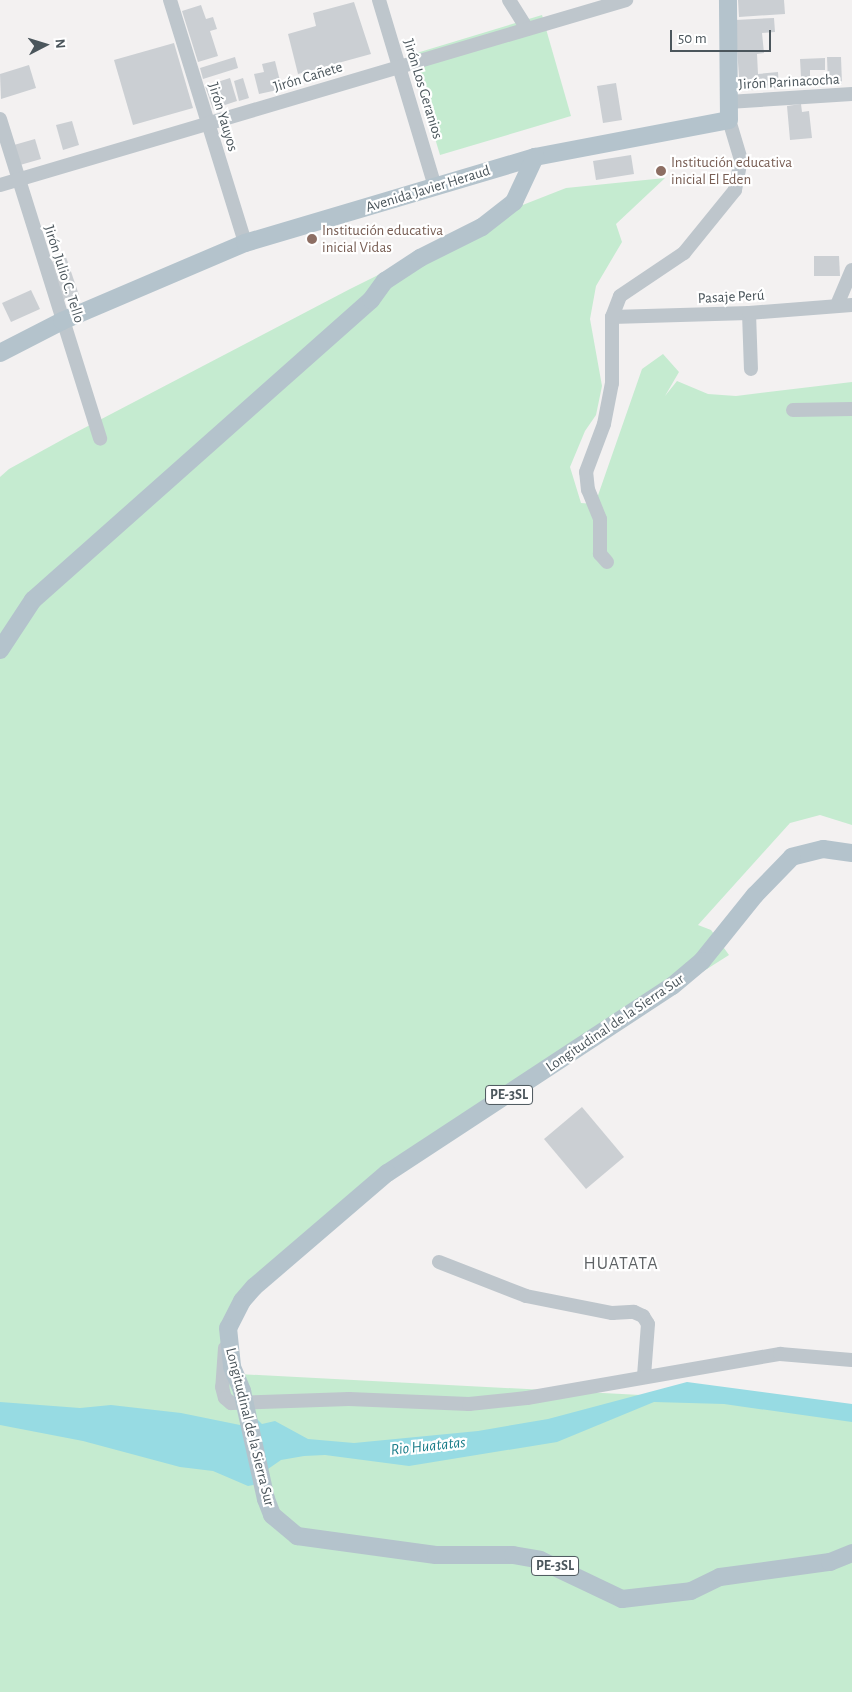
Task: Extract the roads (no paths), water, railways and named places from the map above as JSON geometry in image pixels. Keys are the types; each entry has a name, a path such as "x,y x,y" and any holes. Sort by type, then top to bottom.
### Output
{"main road":[{"path":"728,0 729,120"},
{"name":"Avenida Javier Heraud","path":"0,353 62,321 245,243 535,157 729,120"},
{"path":"0,650 33,600 371,300 385,281 420,258 482,227 514,202 535,157"},
{"name":"Longitudinal de la Sierra Sur","path":"852,853 823,850 792,858 755,895 702,961 672,986 387,1173 254,1287 242,1300 228,1328 232,1367 242,1390 266,1499 272,1515 297,1536 436,1554 513,1555 540,1560 622,1599 691,1591 720,1577 830,1562 852,1553"}],"street":[{"name":"Jirón Yauyos","path":"170,0 245,243"},
{"name":"Jirón Los Geranios","path":"379,0 435,187"},
{"path":"509,0 527,29"},
{"name":"Jirón Cañete","path":"0,186 626,0"},
{"name":"Jirón Parinacocha","path":"728,102 852,94"},
{"name":"Jirón Julio C. Tello","path":"0,119 100,439"},
{"path":"607,562 600,554 600,519 588,490 586,472 604,424 612,383 612,317 620,296 684,253 735,190 741,160 729,120"},
{"path":"837,305 852,270"},
{"name":"Pasaje Perú","path":"612,317 749,313 852,305"},
{"path":"749,313 751,370"},
{"path":"793,410 810,407 852,409"},
{"path":"439,1262 526,1296 612,1314 634,1312 643,1316 648,1324 644,1376"},
{"path":"228,1328 222,1383 225,1398 231,1403 349,1399 469,1404 527,1398 644,1376 780,1354 852,1360"}],"water":[{"name":"Rio Huatatas","path":"687,1382 852,1404 852,1422 724,1404 654,1402 557,1442 409,1466 325,1455 304,1456 281,1460 268,1469 263,1483 248,1486 213,1471 180,1467 83,1441 0,1425 0,1402 80,1408 111,1405 181,1413 240,1425 256,1418 262,1424 275,1421 308,1439 354,1443 478,1431 548,1419"}],"place":[{"name":"Institución educativa inicial El Eden","path":"661,171"},
{"name":"Institución educativa inicial Vidas","path":"312,239"}],"district":[{"name":"HUATATA","path":"621,1264"}]}
